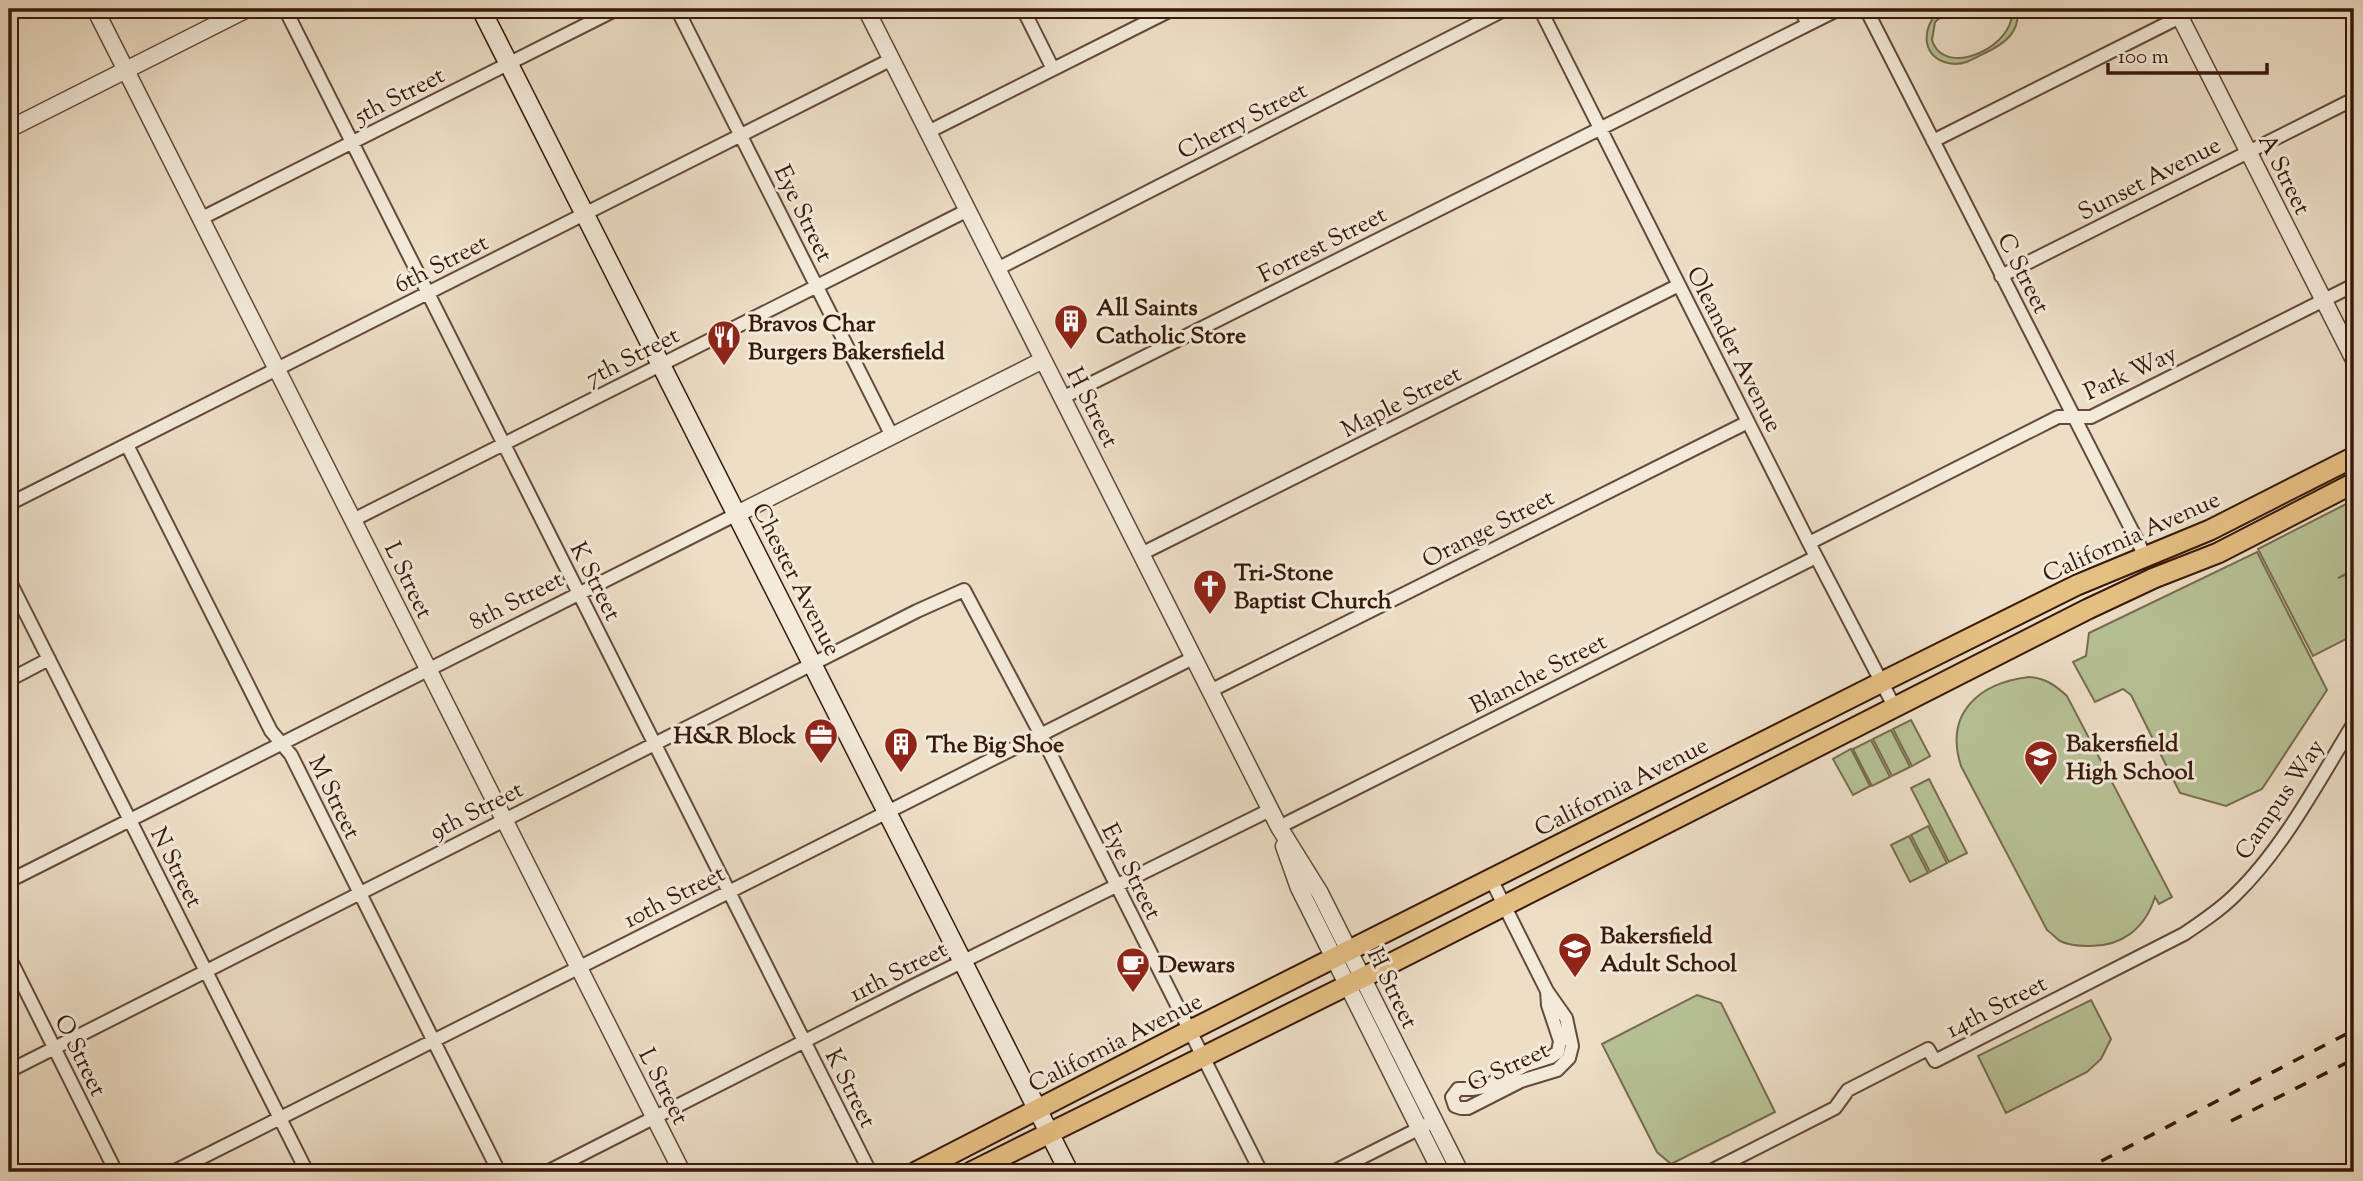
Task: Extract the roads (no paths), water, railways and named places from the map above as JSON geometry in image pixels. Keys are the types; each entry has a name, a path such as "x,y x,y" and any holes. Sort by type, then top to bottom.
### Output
{"main road":[{"name":"Chester Avenue","path":"481,9 1069,1172"},
{"name":"California Avenue","path":"916,1172 1191,1030 2077,585 2210,530 2354,457"},
{"name":"California Avenue","path":"971,1172 1355,981 2088,609 2154,578 2218,553 2354,483"}],"street":[{"name":"L Street","path":"95,9 682,1172"},
{"path":"9,130 247,9"},
{"name":"K Street","path":"285,9 870,1172"},
{"name":"5th Street","path":"200,219 617,9"},
{"name":"Eye Street","path":"677,9 892,436"},
{"name":"H Street","path":"866,9 1270,810 1320,893 1342,954 1427,1124 1460,1172"},
{"path":"1023,9 1053,69"},
{"path":"928,132 1173,9"},
{"name":"Cherry Street","path":"997,269 1506,9"},
{"name":"Oleander Avenue","path":"1539,9 1895,708"},
{"path":"1800,9 1808,24"},
{"name":"Forrest Street","path":"1062,398 1839,9"},
{"name":"C Street","path":"1866,9 2145,556"},
{"path":"1933,141 2178,13"},
{"name":"A Street","path":"2178,13 2354,360"},
{"name":"6th Street","path":"9,504 892,59"},
{"name":"Sunset Avenue","path":"2001,276 2354,99"},
{"name":"7th Street","path":"353,520 968,210"},
{"name":"Maple Street","path":"1141,554 1679,285"},
{"name":"Park Way","path":"1809,543 2058,417 2091,417 2354,285"},
{"name":"8th Street","path":"9,881 1043,360"},
{"name":"Orange Street","path":"1210,691 1748,422"},
{"name":"M Street","path":"127,444 271,731 291,755 499,1172"},
{"name":"Blanche Street","path":"1279,827 1816,557"},
{"name":"N Street","path":"9,580 307,1172"},
{"name":"Eye Street","path":"964,590 1041,735 1261,1172"},
{"name":"9th Street","path":"9,1071 812,664 964,590"},
{"name":"10th Street","path":"173,1172 1193,658"},
{"path":"9,680 48,659"},
{"name":"Campus Way","path":"2235,896 2276,847 2354,723"},
{"name":"11th Street","path":"547,1172 1270,810"},
{"name":"G Street","path":"1491,879 1547,991 1564,1014 1569,1025 1572,1046 1566,1063 1553,1073 1521,1081 1468,1108 1455,1106 1452,1097 1458,1089 1484,1087 1558,1052 1560,1041 1548,1005 1547,991"},
{"name":"14th Street","path":"1709,1172 1835,1108 1848,1090 1928,1049 1935,1061 2184,934 2235,896"},
{"name":"O Street","path":"9,957 116,1172"},
{"path":"1333,1172 1427,1124"},
{"name":"H Street","path":"1427,1124 1441,1172"}],"railway":[{"path":"2080,1172 2354,1030"},
{"path":"2231,1121 2354,1059"}],"place":[{"name":"All Saints Catholic Store","path":"1071,351"},
{"name":"Bravos Char Burgers Bakersfield","path":"724,367"},
{"name":"Tri-Stone Baptist Church","path":"1210,616"},
{"name":"H&R Block","path":"821,765"},
{"name":"The Big Shoe","path":"901,774"},
{"name":"Bakersfield High School","path":"2041,787"},
{"name":"Bakersfield Adult School","path":"1575,979"},
{"name":"Dewars","path":"1133,994"}]}
